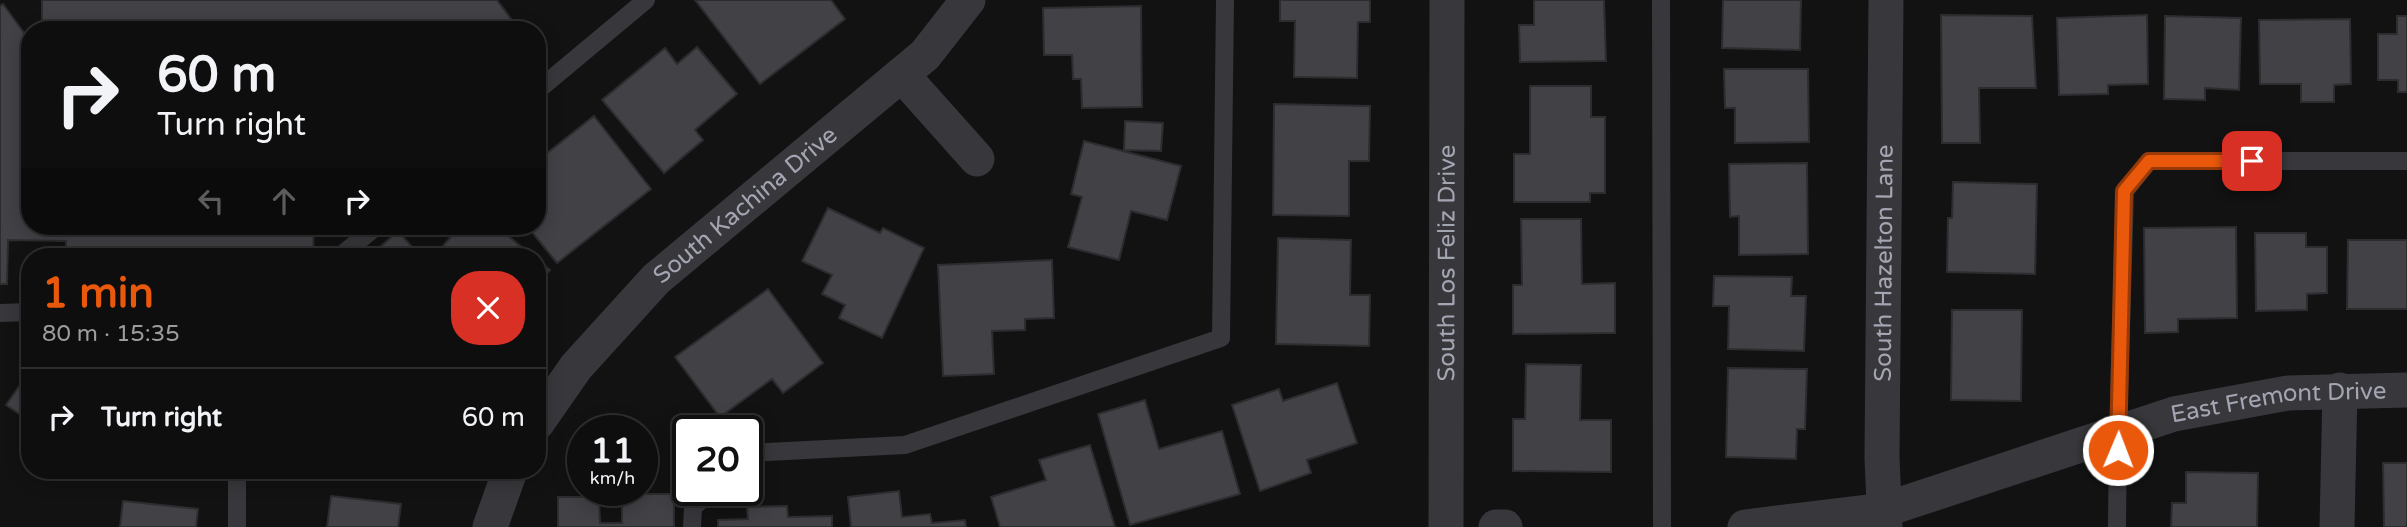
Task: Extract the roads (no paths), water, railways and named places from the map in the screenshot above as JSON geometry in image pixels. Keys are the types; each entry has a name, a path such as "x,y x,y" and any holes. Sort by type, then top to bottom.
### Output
{"street":[{"name":"South Kachina Drive","path":"546,411 576,367 656,279 925,55 968,0"},
{"name":"South Los Feliz Drive","path":"1446,527 1447,0"},
{"name":"South Hazelton Lane","path":"1884,519 1882,458 1886,0"},
{"path":"902,75 977,159"},
{"path":"2337,527 2340,390"},
{"name":"East Fremont Drive","path":"1745,527 1884,519 2174,414 2288,393 2407,390"},
{"path":"490,527 507,479"},
{"path":"1496,527 1505,527"}],"lane":[{"path":"546,83 646,0"},
{"path":"763,452 905,445 1221,338 1225,0"},
{"path":"1661,0 1662,527"},
{"path":"2117,527 2124,191 2149,161 2407,161"},
{"path":"350,248 366,235"},
{"path":"0,313 21,312"},
{"path":"237,479 237,527"},
{"path":"692,527 695,506"}]}
